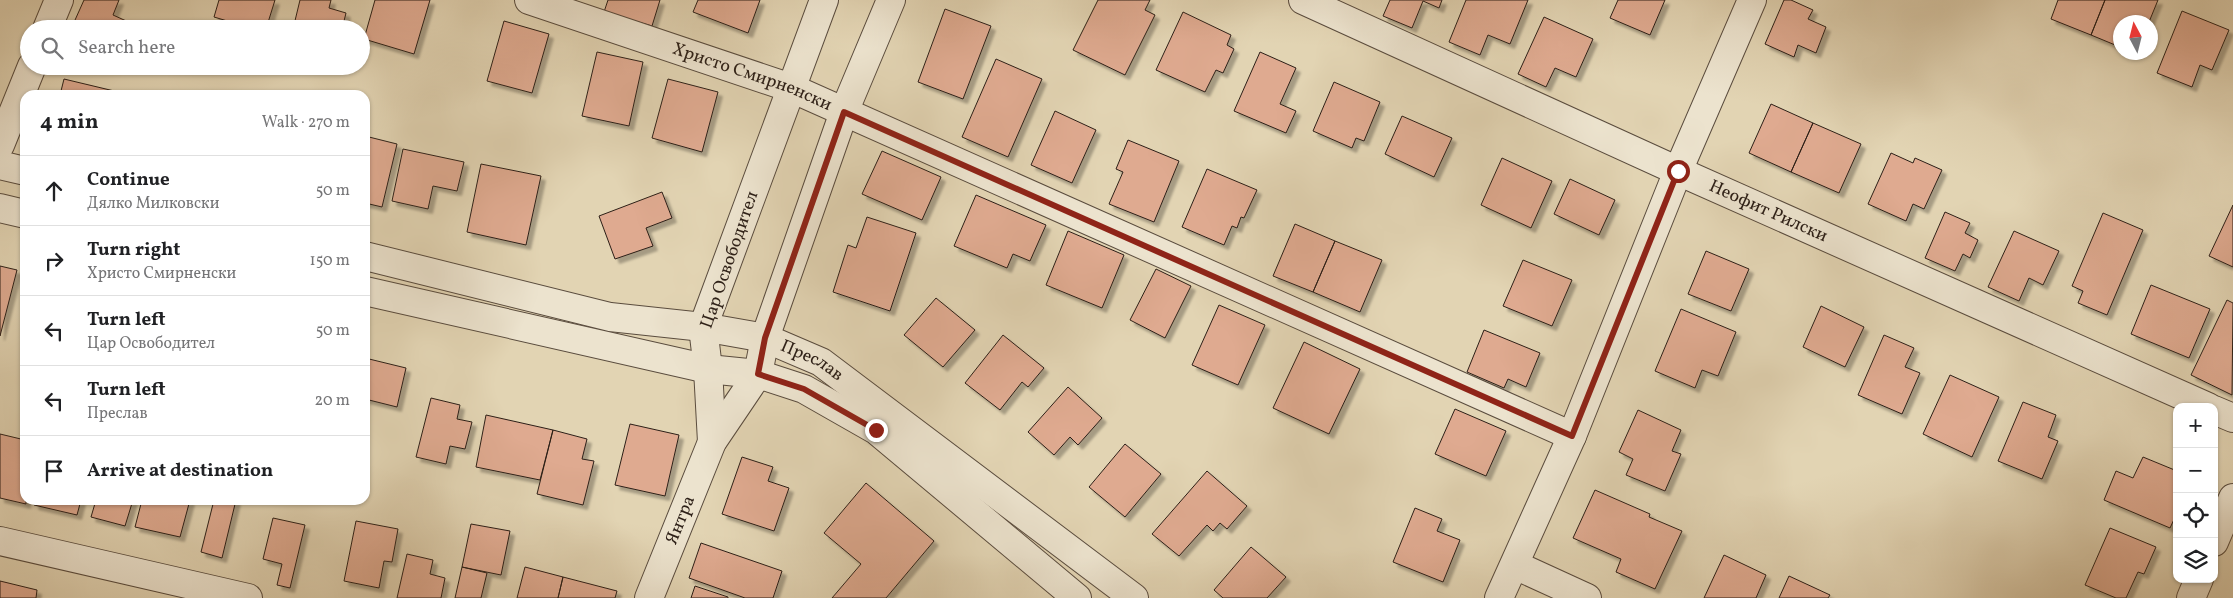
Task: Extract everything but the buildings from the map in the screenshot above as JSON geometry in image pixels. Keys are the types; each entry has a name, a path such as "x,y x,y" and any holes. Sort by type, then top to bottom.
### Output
{"street":[{"path":"51,20 59,0"},
{"name":"Христо Смирненски","path":"529,0 791,88 1572,436"},
{"name":"Цар Освободител","path":"712,442 708,369 703,328 824,0"},
{"path":"712,442 758,374 765,338 844,112 891,0"},
{"name":"Неофит Рилски","path":"1303,0 1678,171 2199,403"},
{"path":"1499,598 1572,436 1678,171 1752,0"},
{"path":"22,90 28,75"},
{"path":"0,145 20,96"},
{"path":"0,165 20,170"},
{"path":"0,208 20,213"},
{"name":"Преслав","path":"370,257 610,317 703,328 765,338 820,362 1134,598"},
{"name":"Преслав","path":"370,292 708,369 758,374 804,389 876,430 1077,598"},
{"path":"2218,412 2233,418"},
{"name":"Янтра","path":"649,598 712,442"},
{"path":"2216,538 2233,498"},
{"path":"0,541 236,597"},
{"path":"1515,565 1587,598"},
{"path":"2191,598 2197,583"}],"route":[{"path":"876,430 804,389 758,374 765,338 844,112 1572,436 1678,171"}]}
